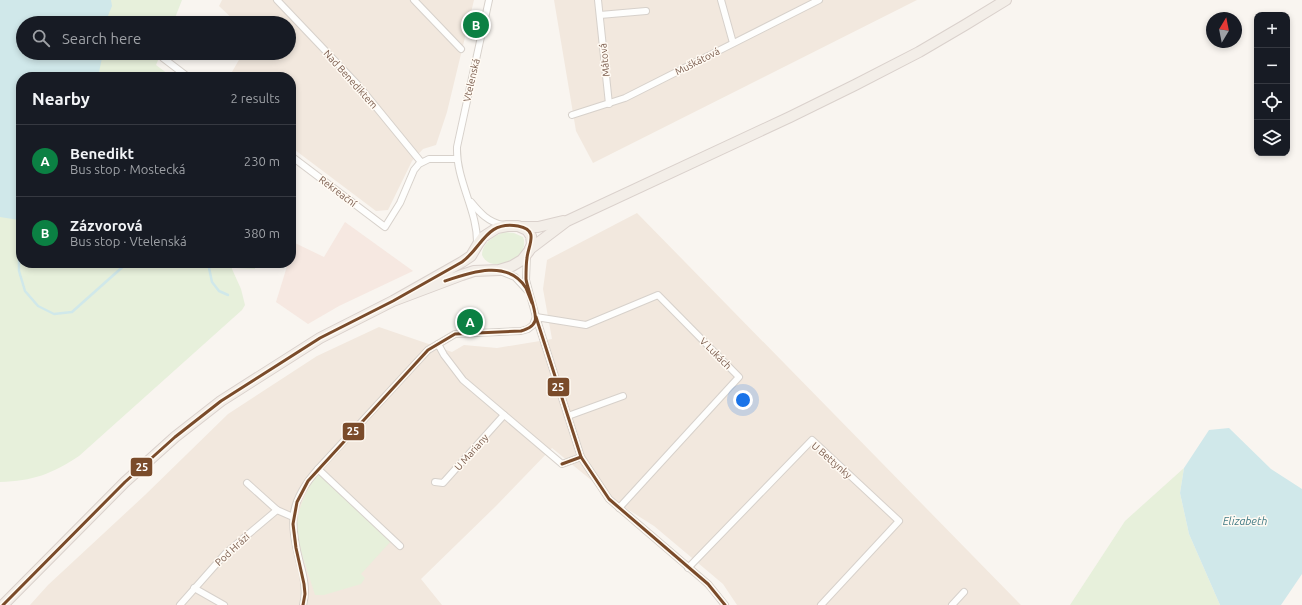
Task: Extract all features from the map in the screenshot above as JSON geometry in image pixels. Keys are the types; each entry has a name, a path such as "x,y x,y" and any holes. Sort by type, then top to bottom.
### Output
{"main road":[{"path":"393,301 474,271 494,270 514,265 522,260 529,251 567,221 790,117 848,88 919,52 1006,0"},
{"path":"3,605 125,482 175,437 221,401 320,338 393,301 462,262 471,256 483,237 492,231 500,227 538,227 567,221"},
{"path":"521,227 527,230 531,236 532,242 529,251"},
{"path":"476,248 474,258 477,263 483,268 494,270"}],"street":[{"name":"Nad Benediktem","path":"276,0 291,16"},
{"path":"414,0 461,49"},
{"name":"Vtelenská","path":"476,248 475,228 469,199 462,181 457,159 457,147 489,0"},
{"name":"Mátová","path":"598,0 609,104"},
{"path":"721,0 733,43"},
{"name":"Muškátová","path":"572,115 625,98 811,2 819,0"},
{"path":"600,15 646,11"},
{"name":"Nad Benediktem","path":"296,21 358,85 421,162"},
{"path":"166,60 181,72"},
{"path":"421,162 429,159 457,159"},
{"name":"Rekreační","path":"296,160 385,227 400,203 414,170 421,162"},
{"name":"Vtelenská","path":"469,199 484,217 492,222 510,226"},
{"path":"529,251 526,274 528,291 581,457 609,499 708,584 725,605"},
{"path":"494,270 507,272 523,284 528,291"},
{"name":"V Lukách","path":"536,317 586,325 658,295 739,377 619,508"},
{"path":"303,605 305,582 294,542 293,517 298,498 318,469 428,350 455,334 521,331 528,329 536,317"},
{"path":"438,344 444,355 463,380 562,464 581,457"},
{"path":"568,416 623,396"},
{"name":"U Mariany","path":"435,482 444,483 504,415"},
{"name":"U Bettynky","path":"688,568 812,440 899,521 821,605"},
{"path":"318,469 400,546"},
{"path":"247,483 277,510 293,517"},
{"name":"Pod Hrází","path":"180,605 226,553 277,510"},
{"path":"194,588 224,605"},
{"path":"952,605 964,592"}],"shaded area":[{"path":"222,0 474,0 447,112 436,145 423,149 412,161 388,210 376,211 296,151 296,72 232,72 239,60 296,60 296,16 230,16 219,6"},
{"path":"554,0 917,0 593,163 576,131"},
{"path":"637,213 1021,605 737,605 723,584 654,526 624,507 552,448 496,506 421,579 442,605 30,605 48,585 145,495 228,414 317,356 379,327 452,352 464,345 497,348 552,339 543,289 547,260"},
{"path":"345,222 413,271 339,306 308,324 276,302 286,268 296,268 296,243 324,257"}],"green space":[{"path":"0,0 182,0 176,16 16,16 16,60 158,60 156,65 165,72 16,72 16,268 232,268 241,289 245,305 242,310 79,456 60,468 42,475 22,480 0,482"},
{"path":"504,232 514,233 523,237 524,245 522,252 509,262 493,264 487,261 482,255 484,247 493,238"},
{"path":"1184,468 1180,493 1189,534 1220,605 1070,605 1125,521"},
{"path":"318,473 392,540 361,574 365,578 361,584 324,595 315,595 297,532 301,504"}],"water":[{"path":"0,0 111,0 112,6 108,16 16,16 16,60 102,60 99,72 16,72 16,220 0,217"},
{"name":"Elizabeth","path":"1229,428 1271,469 1302,489 1302,574 1281,605 1220,605 1189,534 1180,493 1184,468 1209,430"}],"waterway":[{"path":"19,268 25,291 38,306 54,314 72,312 121,268"},
{"path":"209,268 212,282 219,291 228,295"}],"transit line":[{"name":"25","path":"3,605 125,482 175,437 221,401 320,338 393,301 462,262 491,231 507,225 525,228 531,234 526,279 536,318 533,325 528,329 521,331 455,334 428,350 308,481 297,502 293,524 296,548 304,584 305,594 303,605"},
{"name":"25","path":"445,281 466,274 488,270 509,273 518,279 526,288 532,303"},
{"name":"25","path":"536,317 581,457"},
{"name":"25","path":"562,464 581,457 609,499 708,584 725,605"}],"place":[{"name":"Zázvorová","path":"476,25"},
{"name":"Benedikt","path":"470,322"}]}
